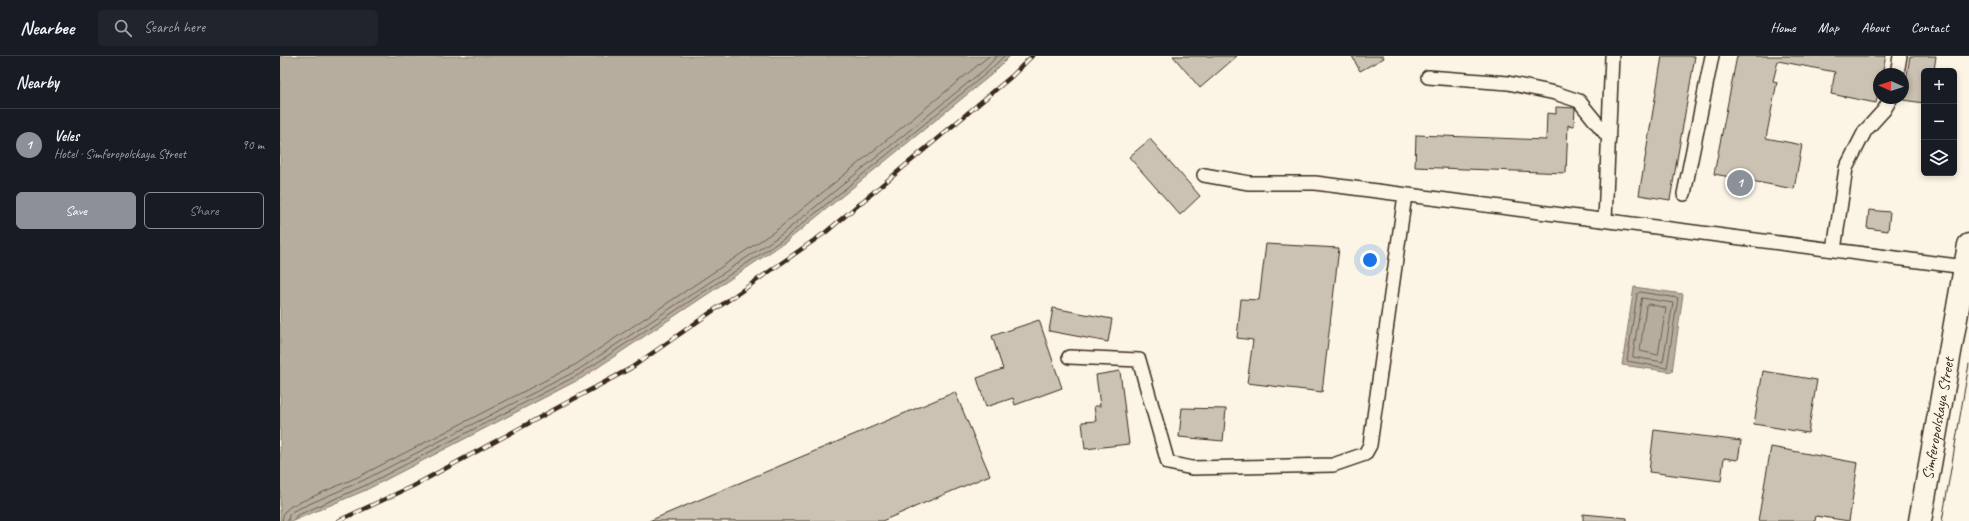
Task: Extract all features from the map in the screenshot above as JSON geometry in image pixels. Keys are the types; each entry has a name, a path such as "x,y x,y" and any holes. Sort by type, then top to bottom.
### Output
{"street":[{"name":"Simferopolskaya Street","path":"1920,521 1969,245"}],"lane":[{"path":"1605,220 1612,56"},
{"path":"1684,194 1712,56"},
{"path":"1898,68 1900,56"},
{"path":"1428,77 1508,83 1579,101 1609,138"},
{"path":"1834,250 1846,168 1864,131 1884,110 1888,104"},
{"path":"1204,175 1249,183 1315,183 1965,267"},
{"path":"1069,357 1139,360 1168,463 1192,468 1333,465 1365,454 1370,445 1405,195"}],"water":[{"path":"280,56 1010,56 991,75 787,241 582,378 366,490 293,521 280,521"},
{"path":"1634,287 1683,294 1672,372 1622,365"}],"building":[{"path":"1173,56 1237,56 1200,88"},
{"path":"1352,56 1383,56 1384,58 1360,71"},
{"path":"1662,56 1695,56 1670,200 1639,195"},
{"path":"1737,56 1886,56 1883,68 1873,68 1873,102 1831,94 1835,72 1778,61 1773,81 1777,82 1766,138 1802,145 1794,189 1714,174"},
{"path":"1910,56 1936,56 1934,68 1921,68 1921,103 1909,101 1908,68"},
{"path":"1556,107 1575,108 1574,126 1568,125 1566,173 1415,167 1416,135 1546,140 1547,113 1556,114"},
{"path":"1150,139 1200,196 1180,215 1129,157"},
{"path":"1869,210 1890,212 1888,231 1867,228"},
{"path":"1266,244 1339,248 1322,392 1247,383 1253,340 1237,338 1241,299 1259,300"},
{"path":"1053,308 1112,319 1108,342 1049,331"},
{"path":"1039,320 1062,388 1015,405 1013,398 986,407 977,378 1003,369 992,336"},
{"path":"1120,371 1129,444 1085,449 1082,422 1096,421 1094,406 1100,406 1096,375"},
{"path":"1763,371 1817,380 1808,433 1754,424"},
{"path":"955,392 990,475 882,521 649,521"},
{"path":"1182,408 1226,409 1223,441 1179,437"},
{"path":"1654,430 1741,441 1738,460 1724,458 1721,481 1649,472"},
{"path":"1771,447 1858,463 1849,521 1816,516 1815,521 1758,521"},
{"path":"1583,514 1627,518 1627,521 1583,521"}],"tram line":[{"path":"1942,521 1969,364"}],"railway":[{"path":"338,521 413,486 631,368 826,232 1012,76 1032,56"}],"place":[{"name":"Veles","path":"1740,183"}]}
